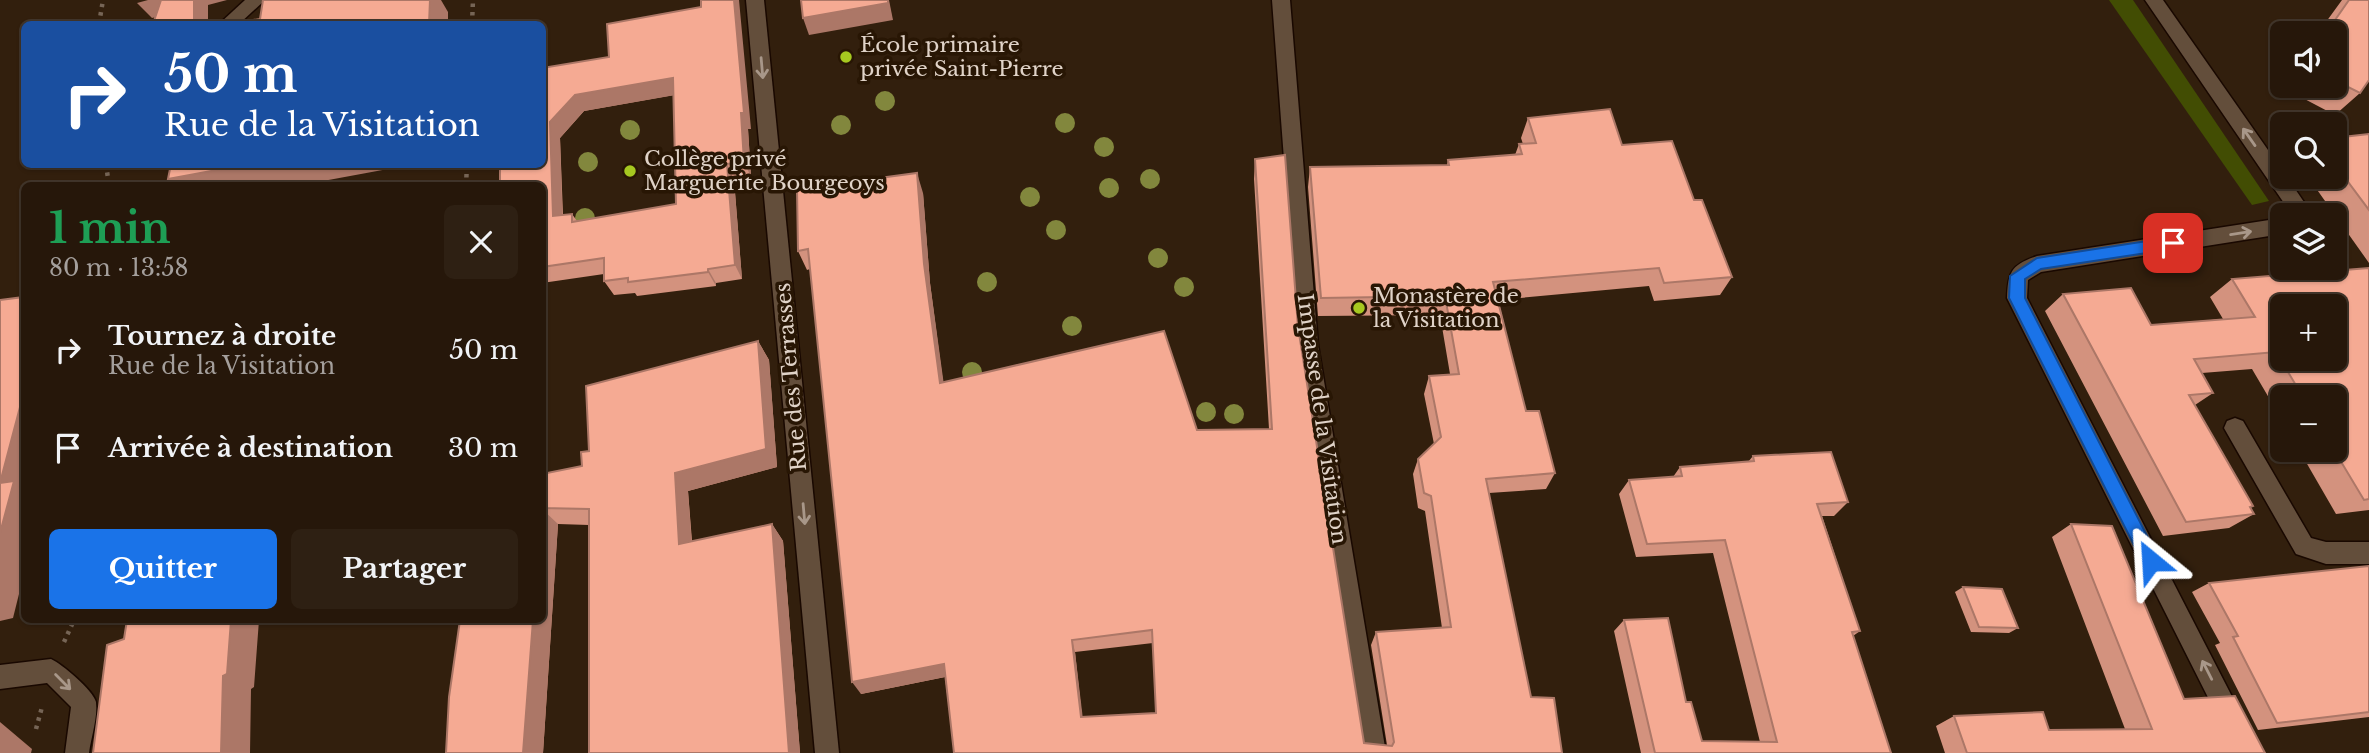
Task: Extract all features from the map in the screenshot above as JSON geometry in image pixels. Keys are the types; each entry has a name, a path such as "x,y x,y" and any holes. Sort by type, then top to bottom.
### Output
{"street":[{"path":"232,21 256,0"},
{"name":"Rue des Terrasses","path":"755,0 827,753"},
{"name":"Impasse de la Visitation","path":"1281,0 1308,345 1374,753"},
{"path":"2154,0 2295,203"},
{"path":"2249,753 2017,298 2018,276 2037,264 2270,228"},
{"path":"2235,428 2304,547 2326,553 2369,553"},
{"path":"0,677 51,671 60,679 84,703 77,753"}],"path":[{"path":"100,21 103,0"},
{"path":"472,21 473,0"}],"green space":[{"path":"2109,0 2133,0 2269,201 2252,205"}],"building":[{"path":"161,0 194,0 194,21 154,21"},
{"path":"263,0 430,0 429,21 247,21 260,19"},
{"path":"701,0 734,0 744,113 741,113 744,162 727,164 735,265 708,269 708,272 628,282 628,278 604,281 604,258 546,266 546,182 500,182 500,168 546,168 546,67 609,57 607,24 701,7","holes":["673,78 676,204 572,222 572,214 553,216 550,122 575,95"]},
{"path":"801,0 888,0 888,3 803,18"},
{"path":"2349,0 2369,0 2369,80 2360,93 2347,86 2347,21 2334,21"},
{"path":"1610,109 1622,145 1672,141 1694,200 1702,200 1732,277 1664,283 1659,268 1493,282 1526,411 1539,411 1555,473 1486,479 1531,697 1554,698 1562,753 954,753 944,664 852,682 808,249 798,251 797,189 917,173 924,264 940,383 1164,331 1197,430 1272,429 1255,159 1285,155 1298,327 1364,743 1392,746 1394,742 1376,632 1451,627 1431,496 1424,493 1418,459 1441,437 1429,376 1459,374 1445,296 1321,298 1310,167 1449,165 1448,160 1522,154 1519,144 1536,143 1528,118","holes":["1152,630 1156,713 1081,717 1072,640"]},
{"path":"2369,134 2369,210 2347,180 2347,137"},
{"path":"170,168 227,168 168,179"},
{"path":"2369,268 2369,499 2364,500 2341,462 2347,462 2347,385 2296,385 2287,371 2347,371 2347,294 2270,294 2270,353 2194,359 2213,393 2189,395 2253,506 2250,507 2254,514 2186,522 2063,294 2131,288 2151,325 2255,317 2232,279 2270,276 2270,280 2347,280 2347,270"},
{"path":"21,297 21,403 0,483 0,300"},
{"path":"758,341 766,449 675,473 679,544 772,524 789,753 589,753 589,509 546,508 546,473 582,466 581,452 589,451 586,386"},
{"path":"1831,452 1848,502 1817,504 1860,631 1852,632 1891,753 1655,753 1624,620 1668,618 1686,702 1691,702 1702,741 1777,742 1725,540 1647,544 1629,480 1682,476 1680,467 1754,461 1753,456"},
{"path":"14,481 0,533 0,483"},
{"path":"2071,524 2112,526 2184,699 2235,696 2265,753 1967,753 1954,716 2043,712 2049,730 2152,729"},
{"path":"2369,566 2369,712 2277,723 2233,637 2238,636 2209,583"},
{"path":"1963,587 2002,589 2018,628 1979,627"},
{"path":"127,623 231,623 227,674 223,676 221,753 93,753 107,645 124,639"},
{"path":"460,623 533,623 523,753 446,753 449,697"}],"place":[{"name":"École primaire privée Saint-Pierre","path":"846,57"},
{"name":"Collège privé Marguerite Bourgeoys","path":"630,171"},
{"name":"Monastère de la Visitation","path":"1359,308"}],"route":[{"path":"2151,561 2017,298 2018,276 2037,264 2173,243"}]}
